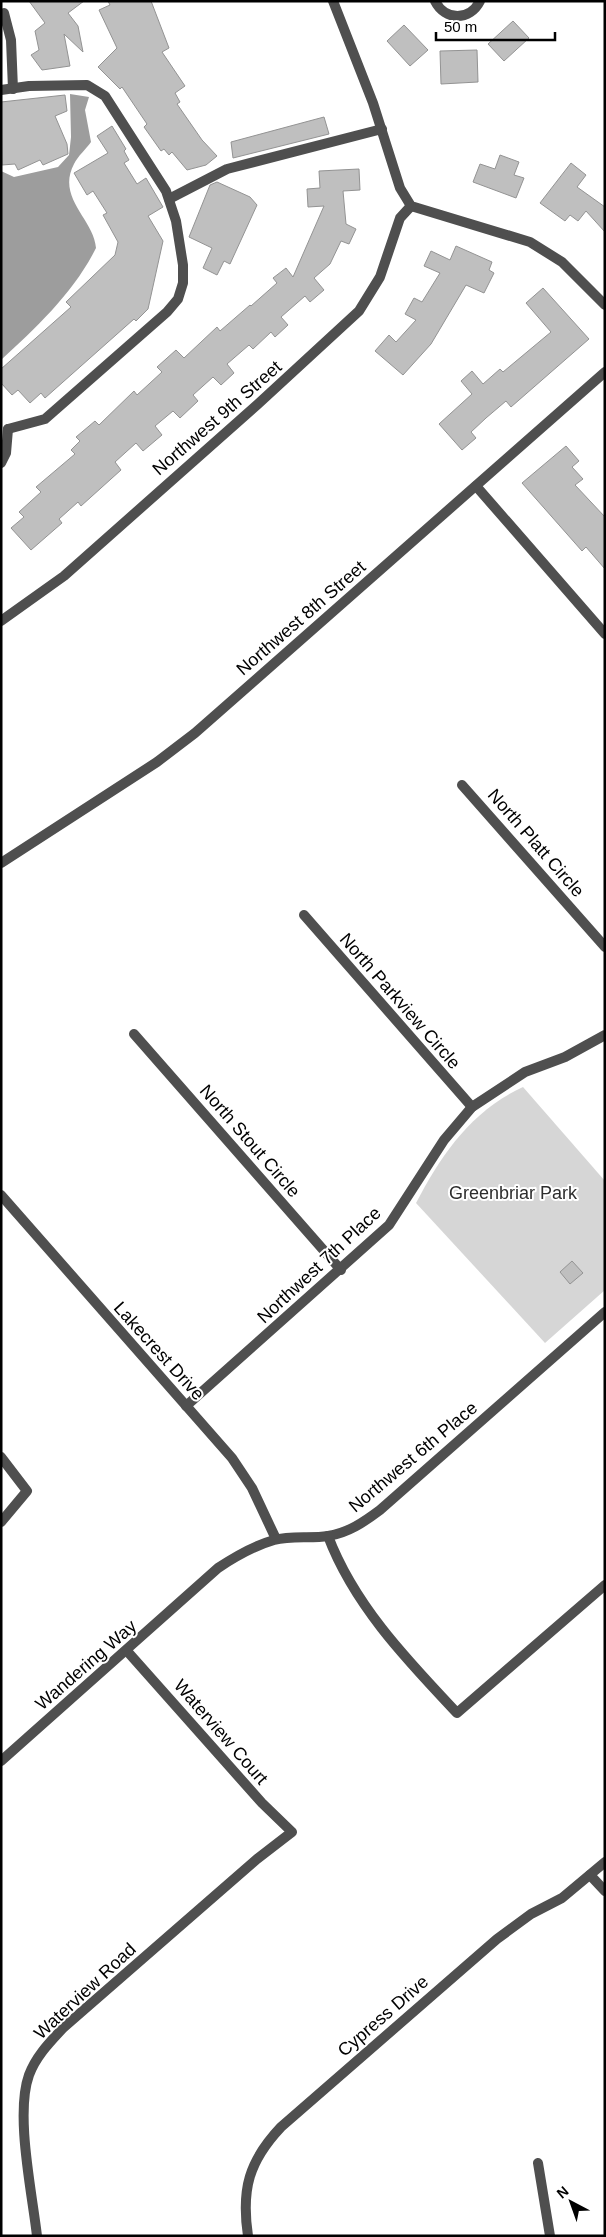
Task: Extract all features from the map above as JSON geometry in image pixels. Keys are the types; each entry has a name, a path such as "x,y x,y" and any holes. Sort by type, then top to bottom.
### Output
{"street":[{"path":"334,1 382,129 400,188 411,206 530,242 562,262 605,305"},
{"path":"435,1 445,13 454,17 468,15 480,1"},
{"path":"4,13 11,40 12,88"},
{"path":"1,90 87,85 105,96 166,191 176,221 183,265 183,283 178,299 167,312 45,419 8,429 6,453 1,463"},
{"path":"169,199 227,169 382,129"},
{"name":"Northwest 9th Street","path":"1,621 64,576 359,311 380,277 400,218 411,206"},
{"name":"Northwest 8th Street","path":"1,863 157,762 195,733 605,372"},
{"path":"476,486 605,634"},
{"name":"North Platt Circle","path":"462,784 605,946"},
{"name":"North Parkview Circle","path":"304,915 472,1108"},
{"name":"North Stout Circle","path":"134,1034 341,1270"},
{"name":"Northwest 7th Place","path":"186,1406 341,1270 389,1225 440,1146 472,1108 525,1072 565,1057 605,1035"},
{"name":"Lakecrest Drive","path":"1,1195 243,1473 260,1503 276,1539"},
{"name":"Northwest 6th Place","path":"192,1593 218,1568 236,1555 276,1539 328,1536 347,1531 380,1510 605,1312"},
{"path":"1,1457 28,1491 1,1522"},
{"path":"328,1536 342,1572 361,1601 433,1688 457,1713 605,1585"},
{"name":"Wandering Way","path":"1,1761 192,1593"},
{"name":"Waterview Court","path":"127,1651 262,1803 292,1832"},
{"name":"Waterview Road","path":"37,2236 24,2125 24,2107 30,2074 38,2058 63,2028 258,1859 292,1832"},
{"name":"Cypress Drive","path":"248,2236 245,2214 248,2182 256,2158 271,2137 497,1939 531,1914 562,1898 605,1862"},
{"path":"590,1875 605,1891"},
{"path":"538,2163 550,2236"}],"green space":[{"name":"Greenbriar Park","path":"523,1087 605,1181 605,1290 545,1343 416,1203 436,1168 459,1136 488,1108"}],"shaded area":[{"path":"70,94 89,97 85,110 91,142 74,164 70,176 70,187 73,198 94,237 96,248 66,294 41,322 1,360 1,171 14,177 58,167 69,155 71,137"}],"building":[{"path":"29,1 84,1 68,13 78,26 83,52 64,34 70,66 42,70 31,55 39,50 35,31 45,23"},
{"path":"108,1 151,1 169,48 162,52 185,86 175,93 180,102 177,104 202,140 217,156 206,165 187,170 172,152 169,155 164,149 161,151 144,127 147,124 122,87 120,89 98,67 117,48 99,10 110,5"},
{"path":"513,21 529,38 504,61 488,44"},
{"path":"404,25 428,50 410,66 387,41"},
{"path":"477,50 478,82 441,84 440,51"},
{"path":"65,95 67,111 55,116 67,144 68,154 43,165 40,160 18,170 15,164 2,165 1,102"},
{"path":"324,117 329,134 233,158 231,142"},
{"path":"112,126 126,149 124,151 129,160 124,163 137,184 146,178 163,207 148,216 163,241 148,309 136,321 134,319 45,398 41,393 30,403 18,390 12,395 1,383 1,369 71,307 66,302 115,255 118,242 103,215 107,213 93,191 87,195 74,173 108,153 97,136"},
{"path":"500,155 519,162 514,175 524,178 516,198 473,182 480,164 495,169"},
{"path":"571,163 586,175 577,187 605,207 605,232 586,211 578,221 570,215 565,221 540,203"},
{"path":"359,169 360,190 343,191 346,224 356,229 349,244 341,241 330,264 314,278 324,290 310,302 305,296 281,317 288,325 275,337 271,332 253,349 249,345 227,364 234,373 221,385 213,377 193,395 198,401 180,418 173,411 155,426 162,435 143,451 136,443 115,462 121,470 81,506 78,502 59,519 62,523 31,550 11,528 24,517 19,512 41,492 36,487 75,454 71,450 80,441 76,437 95,421 99,425 134,391 137,395 162,372 157,367 176,350 184,358 217,327 220,331 277,283 273,278 286,268 293,277 324,206 308,207 307,189 320,188 319,171"},
{"path":"217,182 250,197 257,205 230,264 224,261 217,275 203,268 212,248 189,237 210,185"},
{"path":"456,246 492,262 489,270 494,273 484,293 466,285 431,344 403,375 375,351 389,335 396,342 416,320 405,314 414,298 422,302 440,273 424,266 431,251 450,260"},
{"path":"543,288 589,339 511,407 506,401 486,418 471,432 476,438 462,450 439,424 472,394 461,381 472,371 483,384 500,369 503,372 551,332 526,303"},
{"path":"566,446 579,461 572,467 583,479 575,485 605,517 605,569 586,547 582,551 522,483"},
{"path":"572,1261 583,1273 570,1284 560,1272"}]}
